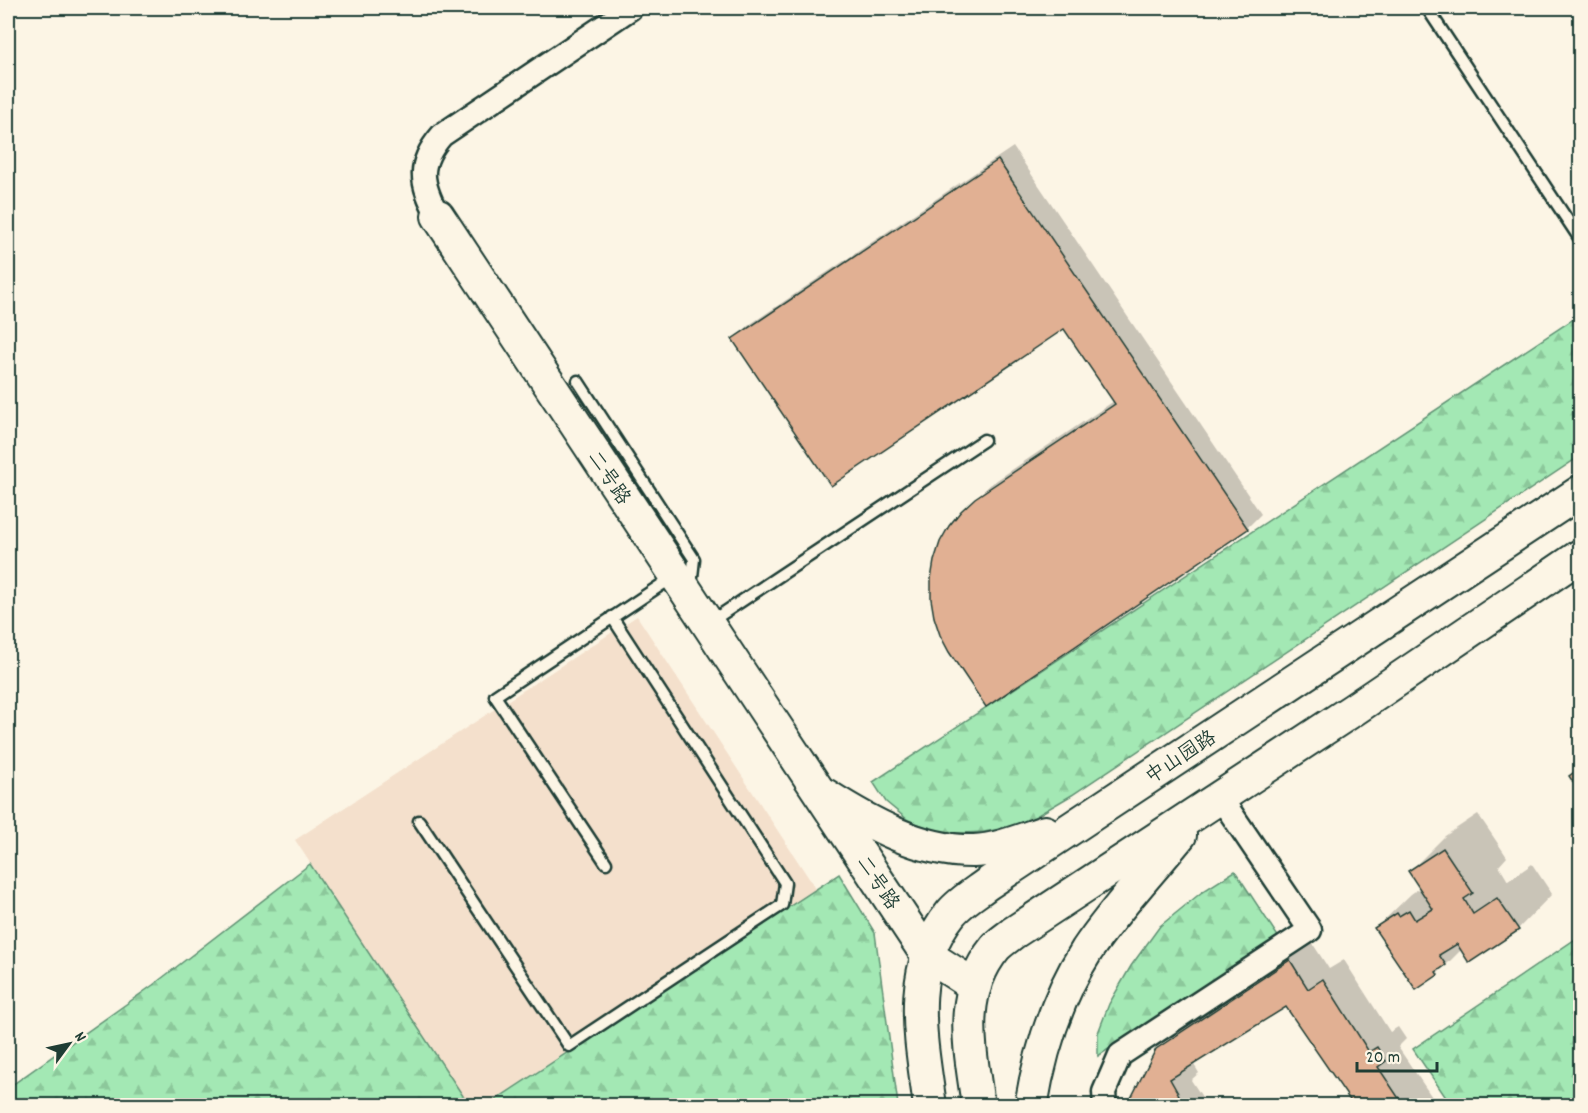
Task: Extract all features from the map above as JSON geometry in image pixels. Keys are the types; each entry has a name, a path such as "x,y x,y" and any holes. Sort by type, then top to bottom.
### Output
{"main road":[{"name":"二号路","path":"438,216 927,955 975,986"},
{"name":"中山园路","path":"930,1106 921,1040 919,1007 921,981 927,955 937,933 952,911 987,884 1093,813 1581,492"},
{"path":"978,1106 968,1036 968,1013 984,964 997,946 1013,933 1575,562"},
{"path":"818,791 887,830 924,844 950,850 976,851 1002,846 1093,813"},
{"path":"1031,1106 1036,1073 1049,1032 1067,986 1087,951 1108,922 1211,803"}],"street":[{"name":"二号路","path":"438,216 428,198 424,180 424,163 431,147 442,135 631,8"},
{"path":"1105,1106 1104,1092 1120,1055 1310,930 1211,803"}],"lane":[{"path":"1427,8 1581,239"},
{"path":"578,381 694,560 683,586 612,617 495,696 606,863"},
{"path":"708,624 984,440"},
{"path":"419,821 569,1046 782,905 785,884 612,617"}],"shaded area":[{"path":"637,616 816,889 486,1105 469,1105 295,840"}],"green space":[{"path":"1575,318 1580,326 1580,456 1072,795 1021,825 984,832 943,834 908,820 886,802 873,782"},
{"path":"310,864 469,1105 8,1105 8,1088 153,985"},
{"path":"1235,871 1279,938 1098,1056 1098,1033 1109,1004 1131,966 1160,926 1202,892"},
{"path":"839,874 875,933 898,1105 486,1106"},
{"path":"1580,936 1580,1105 1451,1105 1413,1049"}],"building":[{"path":"998,160 1248,529 986,707 940,635 931,599 934,561 940,542 949,526 975,498 1115,404 1064,329 831,486 732,339"},
{"path":"1580,768 1580,793 1569,776"},
{"path":"1443,848 1473,893 1464,899 1473,914 1497,898 1519,930 1469,963 1457,944 1439,955 1446,965 1436,972 1438,975 1416,990 1374,928 1397,913 1399,916 1409,910 1415,920 1433,909 1408,871"},
{"path":"1290,960 1308,989 1323,979 1369,1052 1377,1047 1386,1061 1378,1067 1404,1106 1354,1106 1286,1007 1170,1079 1179,1095 1172,1101 1175,1106 1127,1106 1156,1049"}]}
